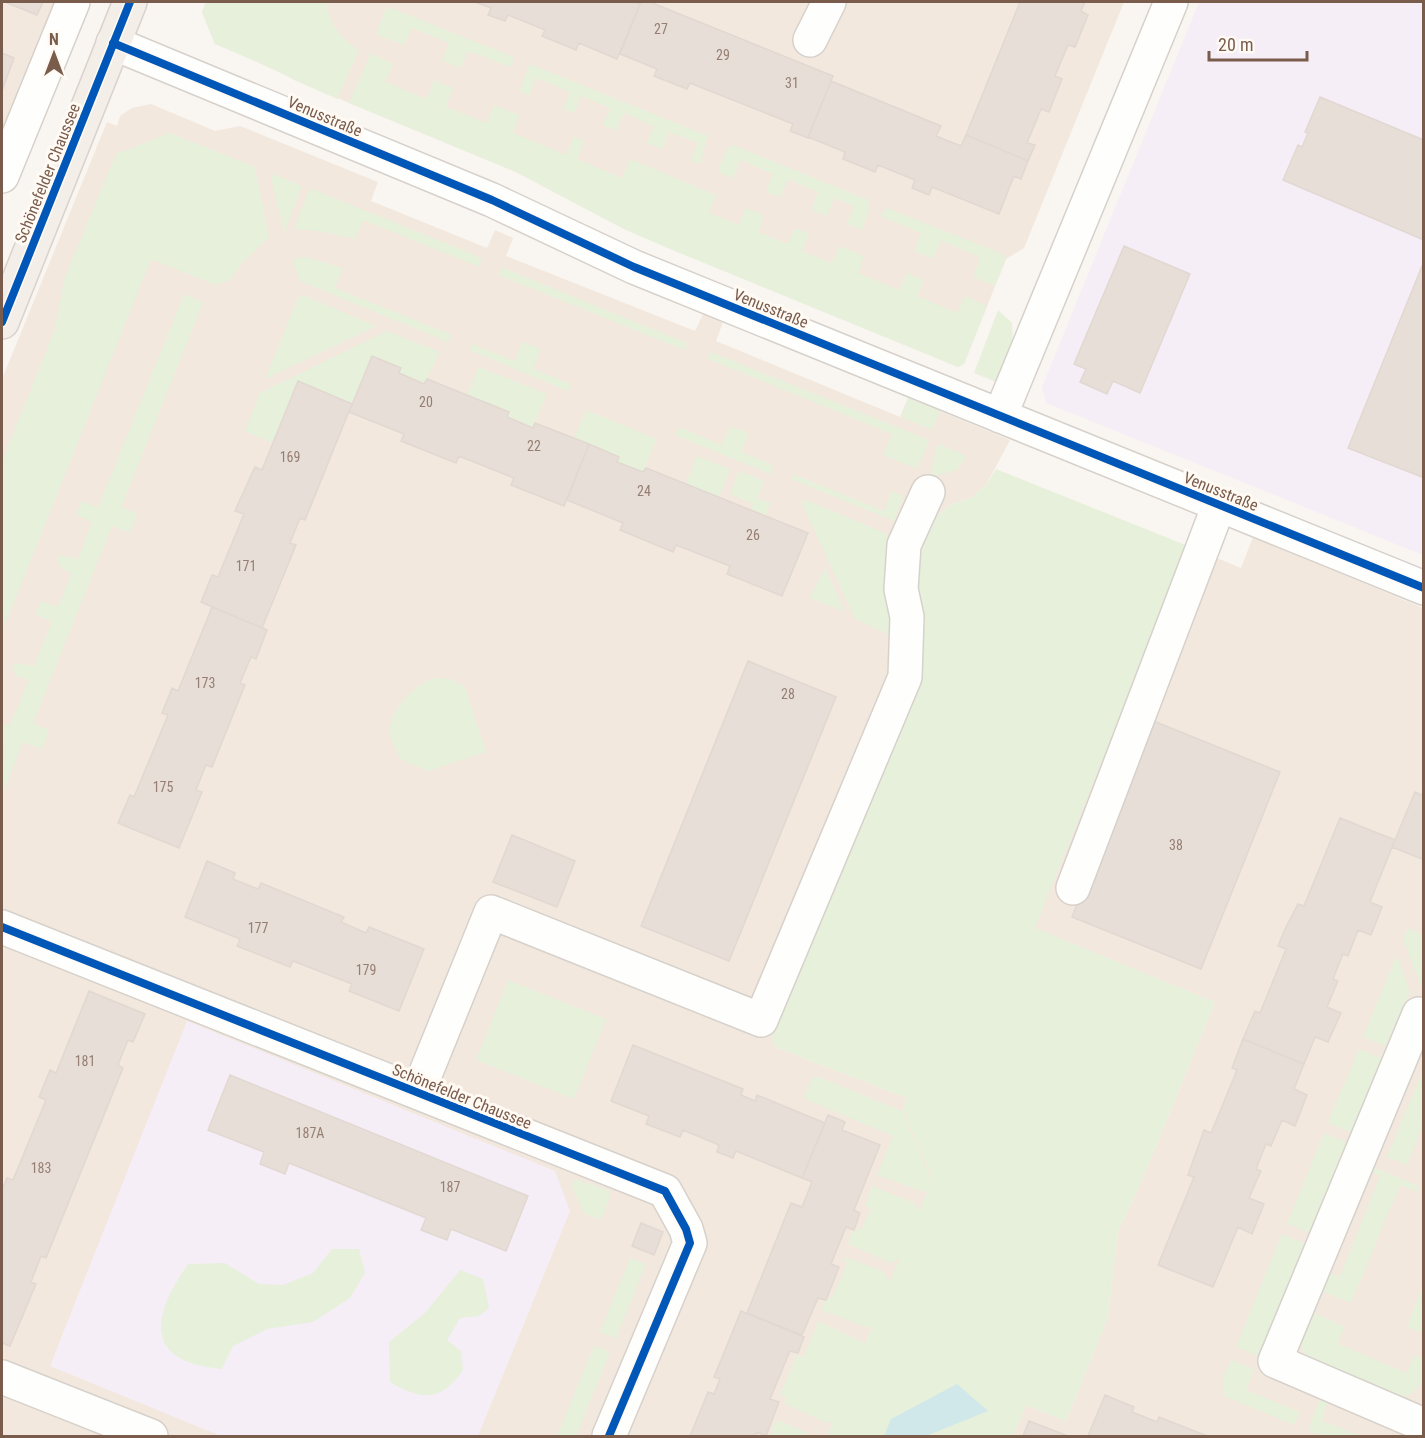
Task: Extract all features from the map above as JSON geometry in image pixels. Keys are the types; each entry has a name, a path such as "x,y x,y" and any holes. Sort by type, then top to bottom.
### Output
{"main road":[{"name":"Schönefelder Chaussee","path":"2,322 130,2"}],"street":[{"path":"2,176 73,2"},
{"path":"810,40 829,2"},
{"path":"1000,416 1171,2"},
{"name":"Venusstraße","path":"113,43 492,200 634,267 1424,588"},
{"path":"418,1092 491,912 761,1020 905,677 907,617 901,589 904,545 928,492"},
{"path":"1073,888 1219,505"},
{"name":"Schönefelder Chaussee","path":"2,927 665,1191 686,1229 690,1243 609,1437"},
{"path":"1423,1425 1275,1361 1419,1014 1424,1016"},
{"path":"2,1377 151,1437"}],"shaded area":[{"path":"2,2 63,2 2,155"},
{"path":"206,2 1124,2 1024,248 1006,259 964,364 958,367 626,230 516,172 294,80 277,69 215,44 202,12"},
{"path":"1199,2 1423,2 1423,555 1046,403 1042,387"},
{"path":"151,104 215,131 240,126 378,182 371,201 487,248 495,230 513,238 506,256 695,331 703,314 723,322 716,341 900,417 908,398 1010,440 986,485 972,497 952,504 936,516 914,571 918,664 775,1047 907,1098 903,1109 933,1179 827,1436 2,1436 2,379 107,122 117,126 120,116 132,108"},
{"path":"1253,537 1423,608 1423,1436 1013,1436 1026,1405 1066,1421 1108,1317 1118,1231 1140,1185 1215,1002 1034,929 1188,546 1241,568"},
{"path":"187,1021 555,1171 570,1211 478,1436 221,1436 50,1366"}],"green space":[{"path":"206,2 327,2 330,16 337,30 359,50 337,99 215,44 202,12"},
{"path":"391,8 514,57 511,67 468,51 461,68 442,60 449,43 412,28 404,45 376,34 386,9"},
{"path":"371,53 393,64 385,82 427,99 434,80 453,88 446,107 487,123 494,105 520,115 513,133 566,155 574,137 584,141 577,159 622,178 630,159 716,195 709,213 739,225 746,208 764,215 758,232 788,244 795,228 809,234 802,251 832,263 840,246 864,256 858,273 899,290 907,273 924,280 917,296 957,313 965,296 987,306 964,364 958,367 670,249 626,230 516,172 349,103"},
{"path":"530,64 708,136 700,164 691,161 698,143 669,132 662,149 647,143 654,126 624,113 616,131 603,125 610,108 581,96 574,113 563,109 570,92 536,78 529,95 519,91"},
{"path":"170,133 255,167 269,237 243,262 230,280 216,285 151,259 2,632 2,462 55,329 65,277 116,154"},
{"path":"733,145 868,200 870,208 862,230 847,224 854,206 834,198 827,216 811,210 818,192 788,179 780,197 766,192 773,174 741,160 733,178 718,172 727,148"},
{"path":"274,174 302,186 284,233 271,178"},
{"path":"310,188 482,258 479,267 363,220 355,239 318,231 294,229"},
{"path":"887,208 1003,254 1006,259 995,286 973,277 980,257 941,241 933,259 914,251 921,233 880,216"},
{"path":"307,257 343,268 335,288 452,335 448,342 300,281 292,259"},
{"path":"501,267 687,343 684,350 498,275"},
{"path":"184,294 203,302 121,507 137,514 130,533 112,526 33,723 49,730 42,749 23,742 2,796 4,741 2,740 2,723 10,726 29,680 17,676 13,670 15,663 34,666 52,622 35,614 41,601 58,607 72,573 62,569 57,558 60,555 78,559 92,522 76,515 81,501 98,508"},
{"path":"303,295 376,326 265,379 298,298"},
{"path":"998,310 1012,323 1010,354 999,383 974,373"},
{"path":"387,331 440,352 424,384 399,373 352,404 298,381 272,443 245,431 260,393"},
{"path":"522,342 541,349 533,369 571,384 568,391 469,350 472,344 515,361"},
{"path":"711,352 929,440 917,469 883,455 892,434 708,359"},
{"path":"479,367 547,394 533,428 507,417 509,412 467,395"},
{"path":"908,398 940,411 932,430 901,417"},
{"path":"586,410 657,439 643,472 617,462 619,457 574,438"},
{"path":"730,426 749,433 741,452 773,465 770,474 675,435 679,427 722,445"},
{"path":"938,444 967,456 957,470 933,476 930,474"},
{"path":"697,456 730,469 719,497 686,484"},
{"path":"996,469 1188,546 1035,928 1215,1002 1140,1185 1118,1231 1108,1317 1066,1421 1026,1405 1013,1436 827,1436 833,1421 827,1423 784,1403 786,1398 780,1395 797,1355 804,1357 818,1321 865,1343 872,1327 869,1328 821,1310 826,1300 833,1297 847,1264 844,1261 845,1257 883,1271 890,1282 900,1257 891,1263 848,1244 854,1229 861,1230 871,1209 865,1205 872,1186 914,1203 919,1211 928,1190 924,1192 877,1175 893,1136 803,1098 813,1077 819,1077 902,1111 931,1179 930,1185 933,1179 903,1109 907,1098 775,1047 770,1029 918,664 914,571 936,516 952,504 972,497 986,485"},
{"path":"739,471 764,481 757,498 771,503 765,516 751,510 753,504 730,494"},
{"path":"793,474 884,511 892,491 904,496 894,521 791,479"},
{"path":"804,499 901,540 892,636 855,619 802,503"},
{"path":"825,568 845,612 810,598"},
{"path":"432,678 450,679 465,687 486,752 428,771 400,759 390,732 393,715 398,707 417,687"},
{"path":"1408,928 1423,935 1423,992 1403,939"},
{"path":"1397,955 1410,993 1388,1047 1363,1037"},
{"path":"508,980 606,1019 574,1099 476,1060"},
{"path":"1359,1049 1383,1059 1352,1133 1328,1123"},
{"path":"1423,1070 1423,1124 1407,1165 1387,1157"},
{"path":"1324,1133 1348,1143 1311,1233 1287,1224"},
{"path":"1365,1164 1419,1186 1417,1192 1400,1185 1351,1303 1323,1292 1318,1283 1323,1270 1340,1277 1380,1176 1364,1169"},
{"path":"575,1179 609,1190 609,1199 601,1220 584,1213 571,1185"},
{"path":"1282,1234 1306,1244 1260,1357 1236,1347"},
{"path":"332,1249 359,1249 365,1273 350,1298 313,1322 267,1329 233,1346 222,1369 196,1365 178,1357 167,1347 162,1334 162,1319 167,1302 188,1264 225,1263 259,1284 283,1285 313,1273"},
{"path":"630,1258 646,1264 616,1339 600,1332"},
{"path":"460,1270 483,1279 489,1308 479,1316 460,1318 447,1340 461,1351 463,1370 447,1388 430,1395 412,1393 390,1382 389,1342 425,1313"},
{"path":"1423,1285 1424,1333 1407,1327"},
{"path":"1314,1313 1344,1326 1338,1344 1407,1373 1414,1355 1423,1359 1423,1382 1410,1395 1399,1398 1310,1362 1301,1345 1301,1329 1305,1316"},
{"path":"594,1346 610,1352 576,1436 557,1436"},
{"path":"1231,1360 1254,1369 1246,1390 1300,1412 1294,1425 1224,1396 1223,1378"},
{"path":"1320,1398 1328,1401 1322,1421 1362,1436 1323,1436 1308,1431"},
{"path":"776,1420 809,1433 806,1436 770,1436"}],"water":[{"path":"957,1384 988,1411 926,1436 884,1436 891,1419"}],"building":[{"path":"5,2 43,2 37,15"},
{"path":"475,2 635,2 640,4 617,59 579,43 576,50 542,36 545,30 508,15 505,21 488,15 491,8"},
{"path":"641,2 650,2 833,76 808,138 790,131 793,124 690,83 687,89 654,76 657,69 620,54"},
{"path":"1020,2 1085,2 1081,11 1088,15 1075,47 1068,45 1055,76 1062,79 1049,112 1041,109 1027,143 1035,145 1028,161 966,135"},
{"path":"2,53 14,58 2,91"},
{"path":"831,81 941,126 936,136 961,146 966,135 1028,161 1021,179 1014,176 999,214 932,187 929,195 912,188 915,180 878,165 875,172 843,159 845,152 808,137"},
{"path":"1320,97 1424,140 1424,240 1283,180 1298,145 1302,147 1308,133 1305,132"},
{"path":"1124,246 1190,274 1140,393 1113,381 1107,394 1080,382 1086,369 1074,364"},
{"path":"1422,266 1424,267 1424,478 1348,448"},
{"path":"372,356 401,368 399,373 424,384 427,379 509,412 507,417 533,428 535,423 589,444 564,506 511,485 514,478 459,456 456,463 401,441 404,434 349,412"},
{"path":"298,381 352,404 305,520 300,518 290,543 296,545 262,628 201,602 212,575 218,577 244,514 235,511 255,467 262,470"},
{"path":"589,444 619,457 617,462 643,472 646,468 808,533 782,596 727,574 730,566 676,545 673,552 620,530 623,523 567,500"},
{"path":"212,607 267,630 256,659 251,657 240,683 245,685 212,767 206,765 196,790 202,792 179,848 118,823 130,795 134,797 168,715 162,713 172,688 178,691"},
{"path":"748,661 836,697 729,961 641,926"},
{"path":"1151,720 1280,772 1201,969 1072,917"},
{"path":"1415,792 1424,796 1424,860 1392,847"},
{"path":"1340,818 1395,840 1370,902 1382,907 1371,935 1358,930 1348,956 1343,954 1333,979 1338,981 1327,1007 1341,1013 1328,1042 1315,1037 1304,1064 1243,1039 1255,1011 1260,1013 1286,949 1278,946 1285,929 1298,904 1304,906"},
{"path":"512,835 575,861 557,907 493,882"},
{"path":"207,861 235,873 233,879 258,889 261,883 344,917 341,922 366,933 369,927 424,949 399,1011 349,991 352,984 293,961 290,967 237,946 240,939 185,917"},
{"path":"89,991 145,1014 133,1042 128,1040 118,1065 123,1068 46,1258 41,1256 31,1282 36,1284 10,1346 2,1343 2,1190 7,1178 13,1180 46,1100 39,1097 50,1070 56,1073"},
{"path":"1243,1039 1304,1064 1294,1089 1307,1095 1295,1126 1282,1120 1271,1146 1266,1144 1256,1169 1261,1171 1249,1198 1264,1204 1252,1234 1238,1227 1213,1287 1158,1265 1194,1177 1188,1175 1204,1130 1211,1133 1237,1070 1232,1068"},
{"path":"633,1045 743,1089 741,1095 755,1101 757,1095 825,1123 802,1178 736,1151 733,1158 717,1152 719,1145 683,1130 680,1137 646,1124 649,1116 611,1101"},
{"path":"230,1075 528,1196 506,1251 451,1229 447,1240 421,1230 426,1218 289,1163 285,1174 260,1164 264,1152 208,1130"},
{"path":"828,1115 845,1122 842,1130 880,1145 854,1210 860,1213 854,1230 846,1227 831,1264 839,1267 826,1300 818,1298 802,1335 747,1313 791,1203 802,1207 812,1182 802,1178"},
{"path":"641,1223 663,1232 654,1255 632,1246"},
{"path":"741,1311 804,1337 798,1353 790,1351 770,1399 779,1402 766,1436 757,1432 755,1436 690,1436 708,1392 714,1394 720,1379 714,1377"},
{"path":"1105,1395 1134,1407 1132,1412 1157,1422 1159,1417 1207,1436 1088,1436"},
{"path":"1029,1421 1068,1436 1023,1436"}],"cycle path":[{"path":"2,322 130,2"},
{"path":"113,43 492,200 634,267 1424,588"},
{"path":"2,927 665,1191 686,1229 690,1243 609,1436"}]}
